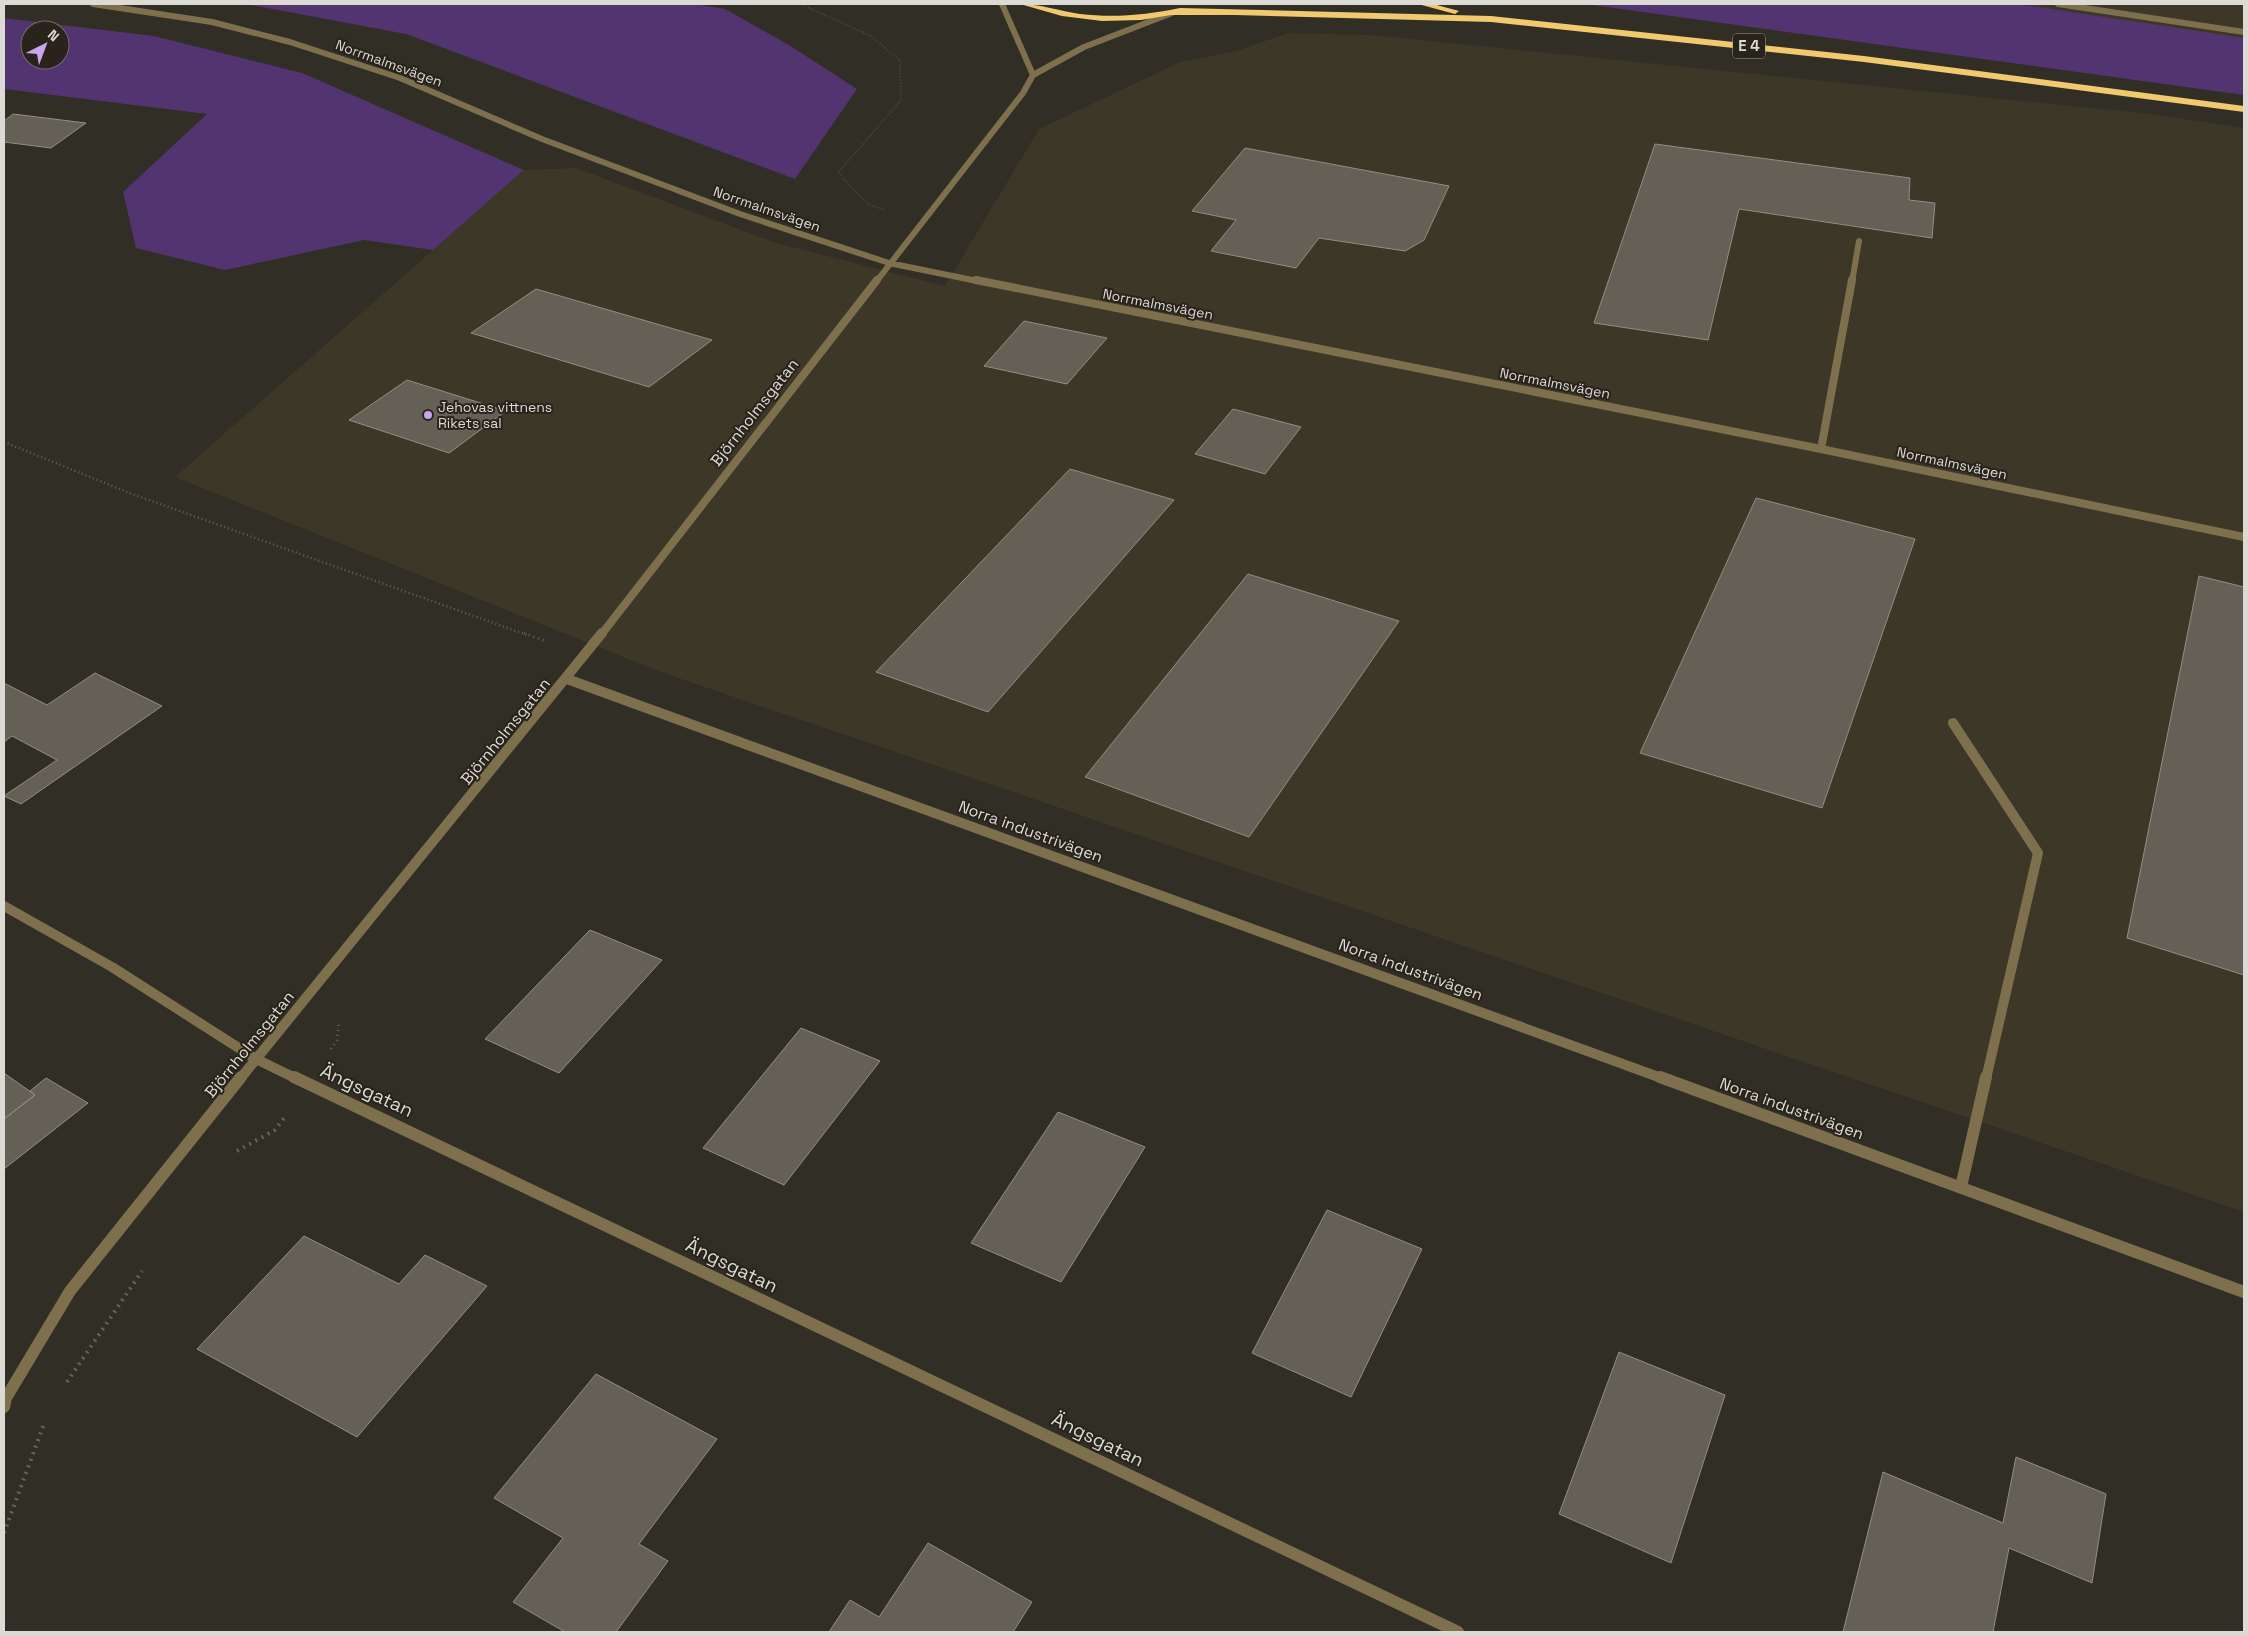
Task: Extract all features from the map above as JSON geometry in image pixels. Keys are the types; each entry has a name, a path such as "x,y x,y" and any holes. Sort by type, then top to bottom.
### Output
{"highway":[{"name":"E 4","path":"1024,4 1067,15 1106,18 1172,14 1254,13 1490,19 1864,59 2244,109"},
{"name":"E 4","path":"1172,14 1206,4"},
{"name":"E 4","path":"1422,4 1490,19"}],"street":[{"name":"Norrmalmsvägen","path":"93,4 212,22 299,44 400,78 542,139 740,214 889,263 1821,449 2244,537"},
{"path":"1002,4 1034,74 1107,37 1172,14"},
{"path":"2058,4 2244,32"},
{"name":"Björnholmsgatan","path":"4,1407 6,1398 70,1291 256,1059 567,679 1023,93 1034,74"},
{"path":"1821,449 1859,241"},
{"name":"Norra industrivägen","path":"567,679 2244,1292"},
{"path":"1953,723 2038,853 1961,1187"},
{"name":"Ängsgatan","path":"4,906 112,967 256,1059 1458,1632"}],"path":[{"path":"800,4 870,36 900,62 901,100 838,173 869,205 921,223"},
{"path":"4,442 132,494 585,656"},
{"path":"231,1156 244,1145 275,1130 311,1084 337,1040 340,1017"},
{"path":"66,1383 147,1264"},
{"path":"4,1534 47,1416"}],"shaded area":[{"path":"246,4 694,4 725,9 789,45 857,89 795,179 406,34"},
{"path":"1585,4 2018,4 2244,38 2244,95"},
{"path":"1987,4 2244,4 2244,42"},
{"path":"4,18 21,20 20,70 70,70 70,26 154,36 302,73 524,170 433,250 364,240 225,270 136,248 123,192 207,114 4,89"},
{"path":"1288,33 1370,35 2151,114 2244,128 2244,1212 658,671 175,477 524,170 576,168 776,243 945,286 1039,129 1180,62 1236,51"}],"building":[{"path":"13,114 86,123 51,148 4,142 4,121"},
{"path":"1655,144 1910,178 1909,200 1935,203 1932,238 1739,209 1708,340 1594,323"},
{"path":"1245,148 1449,186 1424,240 1405,251 1319,238 1296,268 1211,251 1236,220 1192,211"},
{"path":"536,289 712,340 649,387 471,333"},
{"path":"1024,321 1107,338 1067,384 984,366"},
{"name":"Jehovas vittnens Rikets sal","path":"407,380 506,411 449,453 349,420"},
{"path":"1233,409 1301,427 1265,474 1195,454"},
{"path":"1070,469 1174,500 988,712 876,672"},
{"path":"1756,498 1915,539 1822,808 1640,753"},
{"path":"1248,574 1399,621 1249,837 1085,777"},
{"path":"2199,576 2244,587 2244,975 2127,938"},
{"path":"95,673 162,706 21,804 4,796 57,760 12,736 4,742 4,683 47,705"},
{"path":"590,930 662,960 559,1073 485,1039"},
{"path":"801,1028 880,1061 784,1185 703,1148"},
{"path":"4,1073 35,1095 4,1119"},
{"path":"46,1078 88,1103 4,1169 4,1119 35,1095 30,1091"},
{"path":"1058,1112 1145,1147 1061,1282 971,1243"},
{"path":"1327,1210 1422,1249 1351,1397 1252,1353"},
{"path":"304,1236 399,1284 425,1255 487,1286 357,1437 197,1349"},
{"path":"1619,1352 1725,1395 1671,1563 1559,1514"},
{"path":"596,1374 717,1439 639,1544 668,1561 616,1632 565,1632 513,1602 563,1538 494,1498"},
{"path":"2016,1457 2106,1494 2092,1583 2009,1548 1993,1632 1843,1632 1883,1472 2003,1523"},
{"path":"928,1543 1032,1602 1013,1632 829,1632 850,1600 879,1617"}],"place":[{"name":"Jehovas vittnens Rikets sal","path":"428,415"}]}
